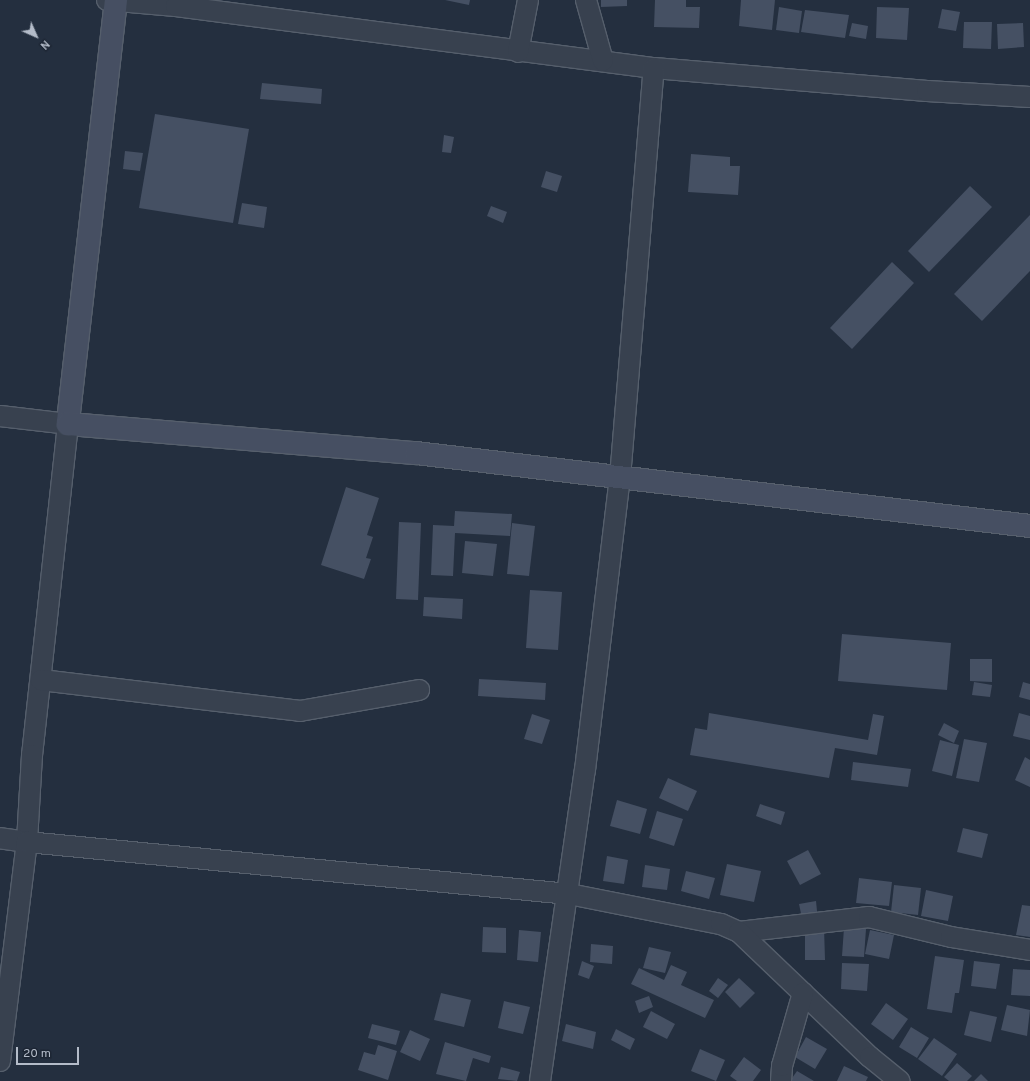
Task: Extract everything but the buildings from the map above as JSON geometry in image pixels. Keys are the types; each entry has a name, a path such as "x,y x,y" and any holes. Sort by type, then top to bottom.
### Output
{"main road":[{"path":"113,0 68,424 416,453 1030,526"}],"street":[{"path":"113,0 177,3 518,52 654,68 1030,97"},
{"path":"518,52 528,0"},
{"path":"586,0 603,61"},
{"path":"540,1081 569,894 620,478 654,68"},
{"path":"0,416 68,424 32,755 27,842 0,1061"},
{"path":"41,680 300,711 420,690"},
{"path":"0,838 27,842 569,894 721,924 739,932 870,1057 900,1081"},
{"path":"739,932 869,916 951,937 1030,950"},
{"path":"781,1081 782,1066 803,993"}]}
